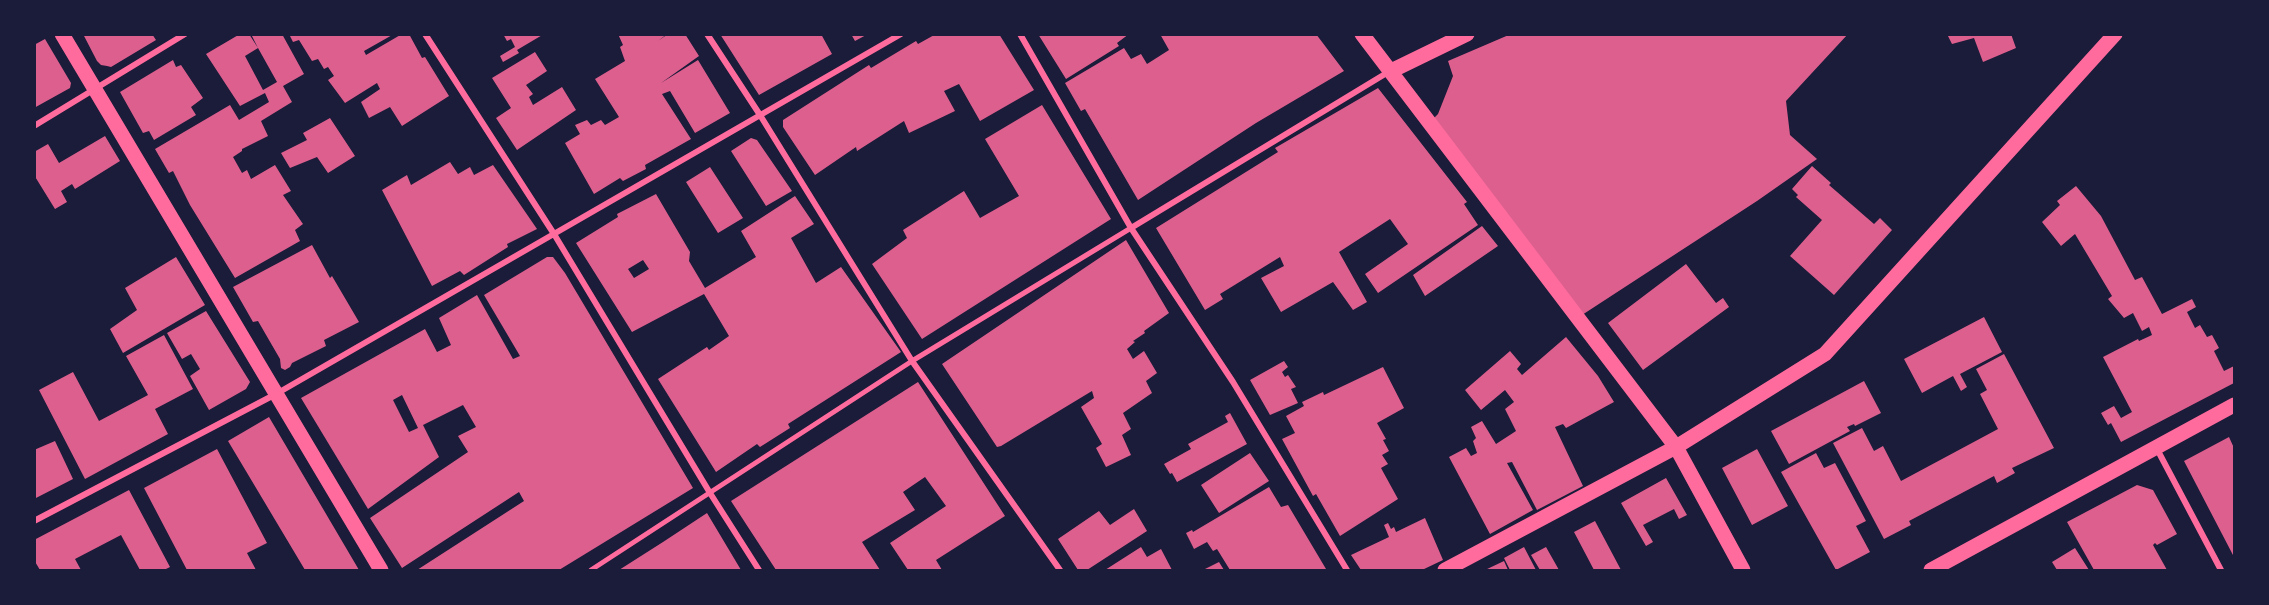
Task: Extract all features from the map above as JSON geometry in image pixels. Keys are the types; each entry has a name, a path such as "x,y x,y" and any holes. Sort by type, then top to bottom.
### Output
{"main road":[{"path":"62,34 381,570"},
{"path":"1362,34 1676,447 1743,570"},
{"path":"1391,71 1467,34"},
{"path":"1445,570 1676,447 1825,354 2115,34"},
{"path":"1932,570 2235,405"}],"street":[{"path":"34,126 185,34"},
{"path":"425,34 554,234 759,570"},
{"path":"707,34 760,115 912,361 1060,570"},
{"path":"34,521 276,394 901,34"},
{"path":"1020,34 1131,228 1233,382 1347,570"},
{"path":"591,570 912,361 1391,71"},
{"path":"2156,448 2221,570"}],"building":[{"path":"83,34 152,34 156,40 111,67 101,65 97,61"},
{"path":"240,34 249,34 258,48 251,34 282,34 304,74 283,86 292,102 261,121 268,136 242,149 233,157 242,173 247,170 251,179 275,165 291,191 283,195 303,224 295,230 300,241 235,278 190,205 173,171 169,173 155,149 230,105 239,120 269,102 265,93 240,106 206,54","holes":["258,48 277,82 263,90 245,56"]},
{"path":"289,34 394,34 364,51 366,55 402,34 409,34 422,58 425,57 449,96 402,126 390,107 369,118 361,102 380,89 377,83 345,103 328,80 334,76 328,67 324,69 318,59 312,61 299,40 293,42"},
{"path":"503,34 544,34 517,50 519,53 503,62 500,56 515,47 511,39 507,41"},
{"path":"618,34 667,34 658,41 668,34 685,34 699,56 661,83 698,60 730,113 695,133 670,91 662,94 691,139 645,165 646,169 623,181 620,178 594,194 565,143 580,134 575,125 587,120 591,125 601,120 605,125 619,117 595,79 625,61 620,47 623,45"},
{"path":"720,34 821,34 832,54 759,95"},
{"path":"851,34 868,34 855,41"},
{"path":"936,34 999,34 1034,90 980,121 959,84 944,91 955,111 909,133 904,121 857,151 856,147 815,175 783,127 783,120 869,65 871,68 916,41 918,44"},
{"path":"1038,34 1129,34 1117,43 1119,46 1066,79"},
{"path":"1160,34 1316,34 1344,71 1256,123 1138,200 1085,109 1081,111 1065,83 1124,48 1131,59 1141,54 1147,64 1169,50"},
{"path":"1511,34 1848,34 1786,101 1790,135 1817,159 1757,201 1582,315 1433,119 1438,114 1453,76 1448,61"},
{"path":"1947,34 2011,34 2016,48 1983,62 1974,38 1952,44"},
{"path":"45,39 71,83 70,88 34,108 34,45"},
{"path":"535,52 547,71 526,85 533,94 529,97 533,105 562,87 576,110 517,150 496,118 511,108 492,78"},
{"path":"173,60 176,67 181,65 203,98 191,107 196,115 154,140 149,131 143,133 120,92"},
{"path":"1378,88 1467,202 1464,204 1478,225 1378,293 1365,274 1408,244 1390,219 1339,252 1367,302 1353,310 1333,282 1281,312 1261,278 1284,266 1280,257 1220,294 1223,299 1205,310 1156,228 1278,152 1275,148"},
{"path":"1042,105 1111,219 922,339 872,264 907,238 903,230 964,191 980,218 1019,196 985,139"},
{"path":"330,118 355,156 328,173 317,157 290,168 281,153 307,140 303,133"},
{"path":"105,136 120,161 75,189 72,184 61,191 67,202 55,209 34,175 34,152 48,144 59,163"},
{"path":"751,138 757,140 792,191 766,206 731,151"},
{"path":"450,162 458,174 470,167 474,175 493,165 537,229 507,244 508,247 464,275 460,271 432,286 382,190 407,175 411,185"},
{"path":"1812,166 1831,183 1829,185 1874,224 1880,218 1892,230 1834,295 1790,256 1822,220 1796,197 1798,195 1792,189"},
{"path":"710,167 743,218 718,233 686,182"},
{"path":"2076,186 2101,216 2135,280 2142,277 2162,314 2192,299 2196,307 2187,312 2195,328 2200,325 2207,337 2212,335 2219,348 2214,351 2224,371 2234,366 2234,383 2121,442 2111,423 2108,425 2101,413 2114,406 2121,418 2132,412 2103,357 2138,339 2139,341 2152,335 2149,327 2142,331 2133,313 2124,318 2108,299 2112,296 2075,234 2061,246 2042,222 2060,205 2057,201"},
{"path":"656,194 690,252 689,261 705,288 756,257 741,231 795,196 814,224 791,238 816,283 841,267 901,352 788,424 790,428 760,447 757,444 716,472 658,379 707,347 709,350 729,336 704,294 632,332 576,243 618,217 617,214","holes":["643,260 649,269 634,278 628,269"]},
{"path":"1482,226 1498,246 1425,296 1413,275"},
{"path":"1126,240 1169,313 1144,331 1145,333 1133,341 1135,342 1127,349 1133,359 1144,351 1157,373 1146,381 1152,393 1123,413 1131,429 1122,435 1131,455 1106,467 1096,448 1102,444 1081,407 1094,398 1092,391 997,447 942,364"},
{"path":"312,245 330,278 332,276 359,322 324,340 326,346 292,363 285,370 281,368 280,359 258,321 253,322 233,287"},
{"path":"176,257 205,305 123,353 110,329 137,310 125,288"},
{"path":"547,257 553,257 565,273 693,488 559,570 417,570 524,501 519,492 402,568 370,518 468,452 458,436 476,427 463,405 423,425 439,457 368,509 301,398 425,329 437,352 451,345 439,318 477,295 513,359 520,356 484,295","holes":["402,395 418,428 409,432 393,400"]},
{"path":"1686,264 1716,303 1723,298 1729,307 1643,370 1608,323"},
{"path":"206,311 250,382 246,389 209,410 190,376 200,369 191,354 182,359 167,333"},
{"path":"1984,317 2002,352 1960,374 1967,387 1961,391 1953,376 1922,393 1904,359"},
{"path":"164,335 193,389 155,409 168,434 85,479 39,390 73,372 99,421 148,395 126,356"},
{"path":"1566,337 1598,376 1614,402 1566,428 1563,424 1555,427 1583,486 1537,510 1512,462 1507,463 1533,510 1490,534 1449,457 1466,448 1471,456 1477,453 1473,441 1476,438 1471,427 1482,421 1496,444 1516,431 1505,409 1514,402 1505,390 1481,410 1465,390 1510,351 1521,364 1517,369 1522,375"},
{"path":"2004,354 2054,448 2012,468 2015,473 1997,483 1994,476 1909,521 1911,525 1884,539 1833,443 1862,428 1874,451 1883,446 1901,481 1998,429 1980,394 1987,390 1976,369"},
{"path":"1284,361 1288,367 1282,372 1285,377 1288,375 1296,387 1291,389 1298,403 1270,415 1250,380"},
{"path":"1383,367 1404,408 1377,423 1386,439 1383,440 1389,451 1382,455 1388,464 1381,468 1398,499 1340,536 1316,494 1313,496 1282,439 1295,433 1286,416 1304,406 1302,402 1323,392 1324,395"},
{"path":"1864,381 1881,413 1855,426 1854,424 1847,427 1850,431 1789,464 1771,431"},
{"path":"918,382 1005,516 936,560 942,570 908,570 890,543 946,506 925,477 903,492 915,510 862,542 880,570 776,570 731,501"},
{"path":"1230,413 1247,444 1177,482 1164,464 1191,449 1188,444 1228,422 1225,416"},
{"path":"269,417 359,570 305,570 228,441"},
{"path":"2229,437 2234,448 2234,557 2184,461"},
{"path":"55,441 73,479 34,499 34,450"},
{"path":"217,449 267,543 247,553 256,570 187,570 144,488"},
{"path":"1757,449 1788,506 1752,525 1722,468"},
{"path":"1250,453 1269,481 1219,513 1201,485"},
{"path":"1816,453 1824,468 1835,463 1866,521 1856,526 1870,552 1836,570 1781,472"},
{"path":"1666,478 1687,515 1679,519 1674,509 1643,525 1653,542 1646,546 1621,503"},
{"path":"2137,485 2153,490 2177,534 2153,545 2167,570 2094,570 2067,522"},
{"path":"1269,487 1281,507 1288,505 1326,569 1230,570 1217,549 1213,551 1207,542 1194,549 1186,533 1192,530 1193,532"},
{"path":"129,490 170,567 164,570 140,570 121,535 75,559 81,570 40,570 34,560 34,540"},
{"path":"1134,509 1147,531 1087,570 1078,570 1058,539 1099,511 1110,525"},
{"path":"707,513 741,570 619,570 663,542"},
{"path":"1425,518 1443,560 1422,570 1361,570 1351,555 1389,537 1384,525 1388,523 1391,529 1394,527 1396,532"},
{"path":"1595,521 1621,570 1594,570 1574,532"},
{"path":"1141,547 1147,557 1161,549 1172,570 1105,570"},
{"path":"1524,547 1536,570 1510,570 1504,558"},
{"path":"1546,547 1559,570 1540,570 1531,555"},
{"path":"2075,548 2089,570 2057,570 2052,562"},
{"path":"1504,561 1508,570 1485,570"},
{"path":"1219,562 1224,570 1203,570"}]}
